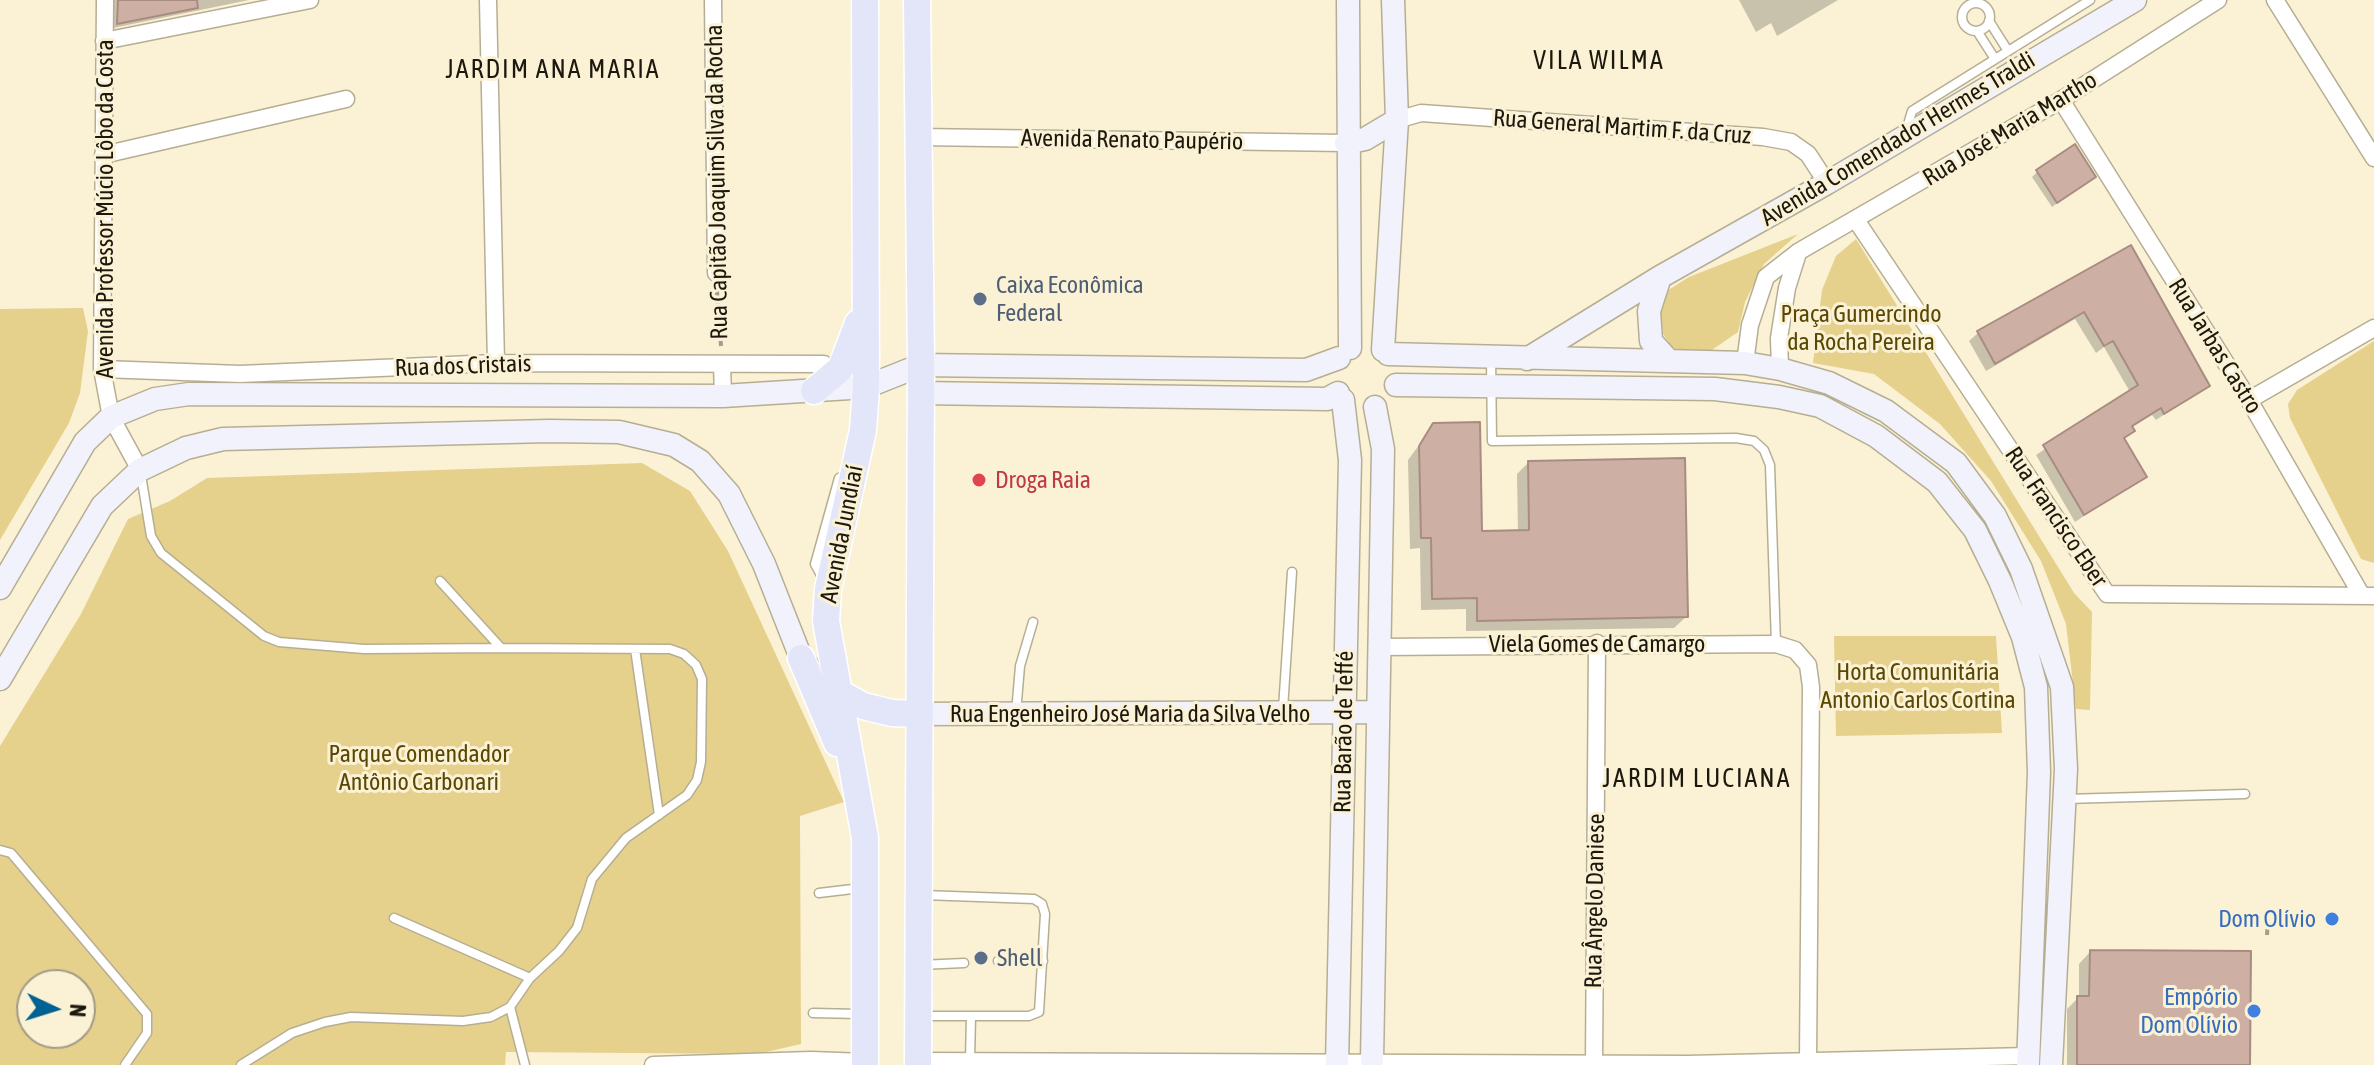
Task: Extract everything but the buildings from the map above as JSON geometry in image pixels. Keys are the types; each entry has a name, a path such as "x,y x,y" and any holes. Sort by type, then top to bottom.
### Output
{"main road":[{"name":"Avenida Jundiaí","path":"865,0 863,308 866,387 855,473 828,589 826,621 865,838 865,1064"},
{"path":"917,0 921,365 917,714 918,1063"},
{"path":"1348,0 1344,353 1333,376 1341,397 1359,408 1375,407 1388,398 1396,385 1396,369 1386,352 1397,120 1393,0"},
{"name":"Avenida Comendador Hermes Traldi","path":"1527,359 1660,277 1827,183 2135,0"},
{"path":"1346,143 1365,139 1397,120"},
{"path":"1660,277 1649,311 1651,341 1669,361"},
{"path":"814,391 841,368 863,308"},
{"path":"0,588 85,442 111,417 155,399 189,394 723,396 866,387 921,365 1306,370 1366,344 1386,352 1491,358 1745,363 1780,369 1829,383 1886,411 1956,463 1995,516 2021,569 2062,687 2065,799 2051,1065"},
{"path":"1396,385 1715,389 1792,400 1820,406 1876,436 1937,482 1975,530 2000,581 2023,637 2036,687 2039,772 2031,1062"},
{"path":"920,393 1341,397"},
{"name":"Rua Barão de Teffé","path":"1337,1063 1350,460 1341,397"},
{"name":"Rua Barão de Teffé","path":"1372,1060 1383,449 1375,407"},
{"path":"0,679 102,506 140,470 186,448 223,439 619,432 674,445 700,461 729,494 764,564 858,793"},
{"path":"801,658 824,685 863,706 892,713 917,714"},
{"name":"Rua Engenheiro José Maria da Silva Velho","path":"917,714 1377,712"},
{"path":"1340,997 1350,1011 1373,1027"}],"street":[{"name":"Avenida Professor Múcio Lôbo da Costa","path":"105,0 102,369 111,417 140,470"},
{"path":"104,41 310,0"},
{"path":"488,0 496,363"},
{"name":"Rua Capitão Joaquim Silva da Rocha","path":"713,0 716,273"},
{"name":"Rua José Maria Martho","path":"1745,363 1750,325 1766,277 1798,252 2061,100 2218,0"},
{"path":"2275,0 2374,158"},
{"path":"103,155 346,99"},
{"name":"Rua Jarbas Castro","path":"2061,100 2368,596"},
{"name":"Rua General Martim F. da Cruz","path":"1397,120 1421,113 1763,137 1791,142 1808,154 1827,183"},
{"name":"Avenida Renato Paupério","path":"918,137 1346,143"},
{"name":"Rua Francisco Eber","path":"1856,220 2107,594 2368,596"},
{"path":"1780,369 1779,338 1798,252"},
{"path":"2249,400 2374,328"},
{"name":"Rua dos Cristais","path":"102,369 240,374 496,363 824,364"},
{"path":"722,364 723,396"},
{"name":"Rua Ângelo Daniese","path":"1594,1062 1597,643"},
{"path":"1776,644 1795,650 1808,665 1808,1061"},
{"name":"Viela Gomes de Camargo","path":"1378,647 1776,644"},
{"path":"653,1065 811,1060 865,1064"},
{"path":"918,1063 970,1060 1337,1063 1372,1060 1688,1065 1808,1061 2031,1062"}],"lane":[{"path":"1905,135 1912,111 2090,0"},
{"path":"1995,59 1977,31 1963,23 1962,4 1973,1 1985,6 1989,21 2008,51"},
{"path":"1977,31 1989,21"},
{"path":"1491,358 1492,441 1736,438 1754,441 1764,450 1770,465 1776,644"},
{"path":"140,470 151,536 161,553 264,636 279,642 321,647 670,649 684,654 696,665 702,679 701,762 697,780 687,795 626,838 592,879 577,928 559,951 530,978 510,1007 491,1017 463,1021 351,1017 325,1022 292,1033 241,1065"},
{"path":"1283,714 1292,572"},
{"path":"440,581 501,648"},
{"path":"1016,714 1020,666 1033,622"},
{"path":"635,649 659,815"},
{"path":"2065,799 2245,794"},
{"path":"0,850 11,853 147,1014 147,1033 125,1065"},
{"path":"819,893 866,887"},
{"path":"918,895 1034,899 1042,904 1045,914 1039,1012 1029,1016 918,1016"},
{"path":"394,918 530,978"},
{"path":"998,961 1043,961"},
{"path":"918,965 964,963"},
{"path":"510,1007 525,1065"},
{"path":"813,1013 866,1014"},
{"path":"970,1060 971,1016"}],"path":[{"name":"Rua Capitão Joaquim Silva da Rocha","path":"716,273 722,364"},
{"path":"2267,935 2268,919"}],"green space":[{"path":"1798,234 1764,264 1745,302 1738,332 1709,352 1677,350 1671,346 1663,334 1659,296 1689,277"},
{"name":"Praça Gumercindo da Rocha Pereira","path":"1856,239 2074,593 2092,612 2090,710 2076,709 2066,624 2041,561 1991,481 1940,424 1874,374 1813,363 1822,290 1836,256"},
{"path":"83,308 88,331 80,393 69,423 0,540 0,309"},
{"path":"2374,341 2374,563 2361,559 2290,418 2288,404 2297,390"},
{"name":"Parque Comendador Antônio Carbonari","path":"642,463 690,491 728,551 844,802 800,816 801,1044 757,1054 506,1052 505,1065 0,1065 0,746 81,614 128,519 170,501 207,478"},
{"name":"Horta Comunitária Antonio Carlos Cortina","path":"1834,636 1996,636 2002,733 1836,736"}],"place":[{"name":"Caixa Econômica Federal","path":"980,299"},
{"name":"Droga Raia","path":"979,480"},
{"name":"Dom Olívio","path":"2332,919"},
{"name":"Shell","path":"981,958"},
{"name":"Empório Dom Olívio","path":"2254,1011"}],"district":[{"name":"VILA WILMA","path":"1599,61"},
{"name":"JARDIM ANA MARIA","path":"553,70"},
{"name":"JARDIM LUCIANA","path":"1697,779"}]}
